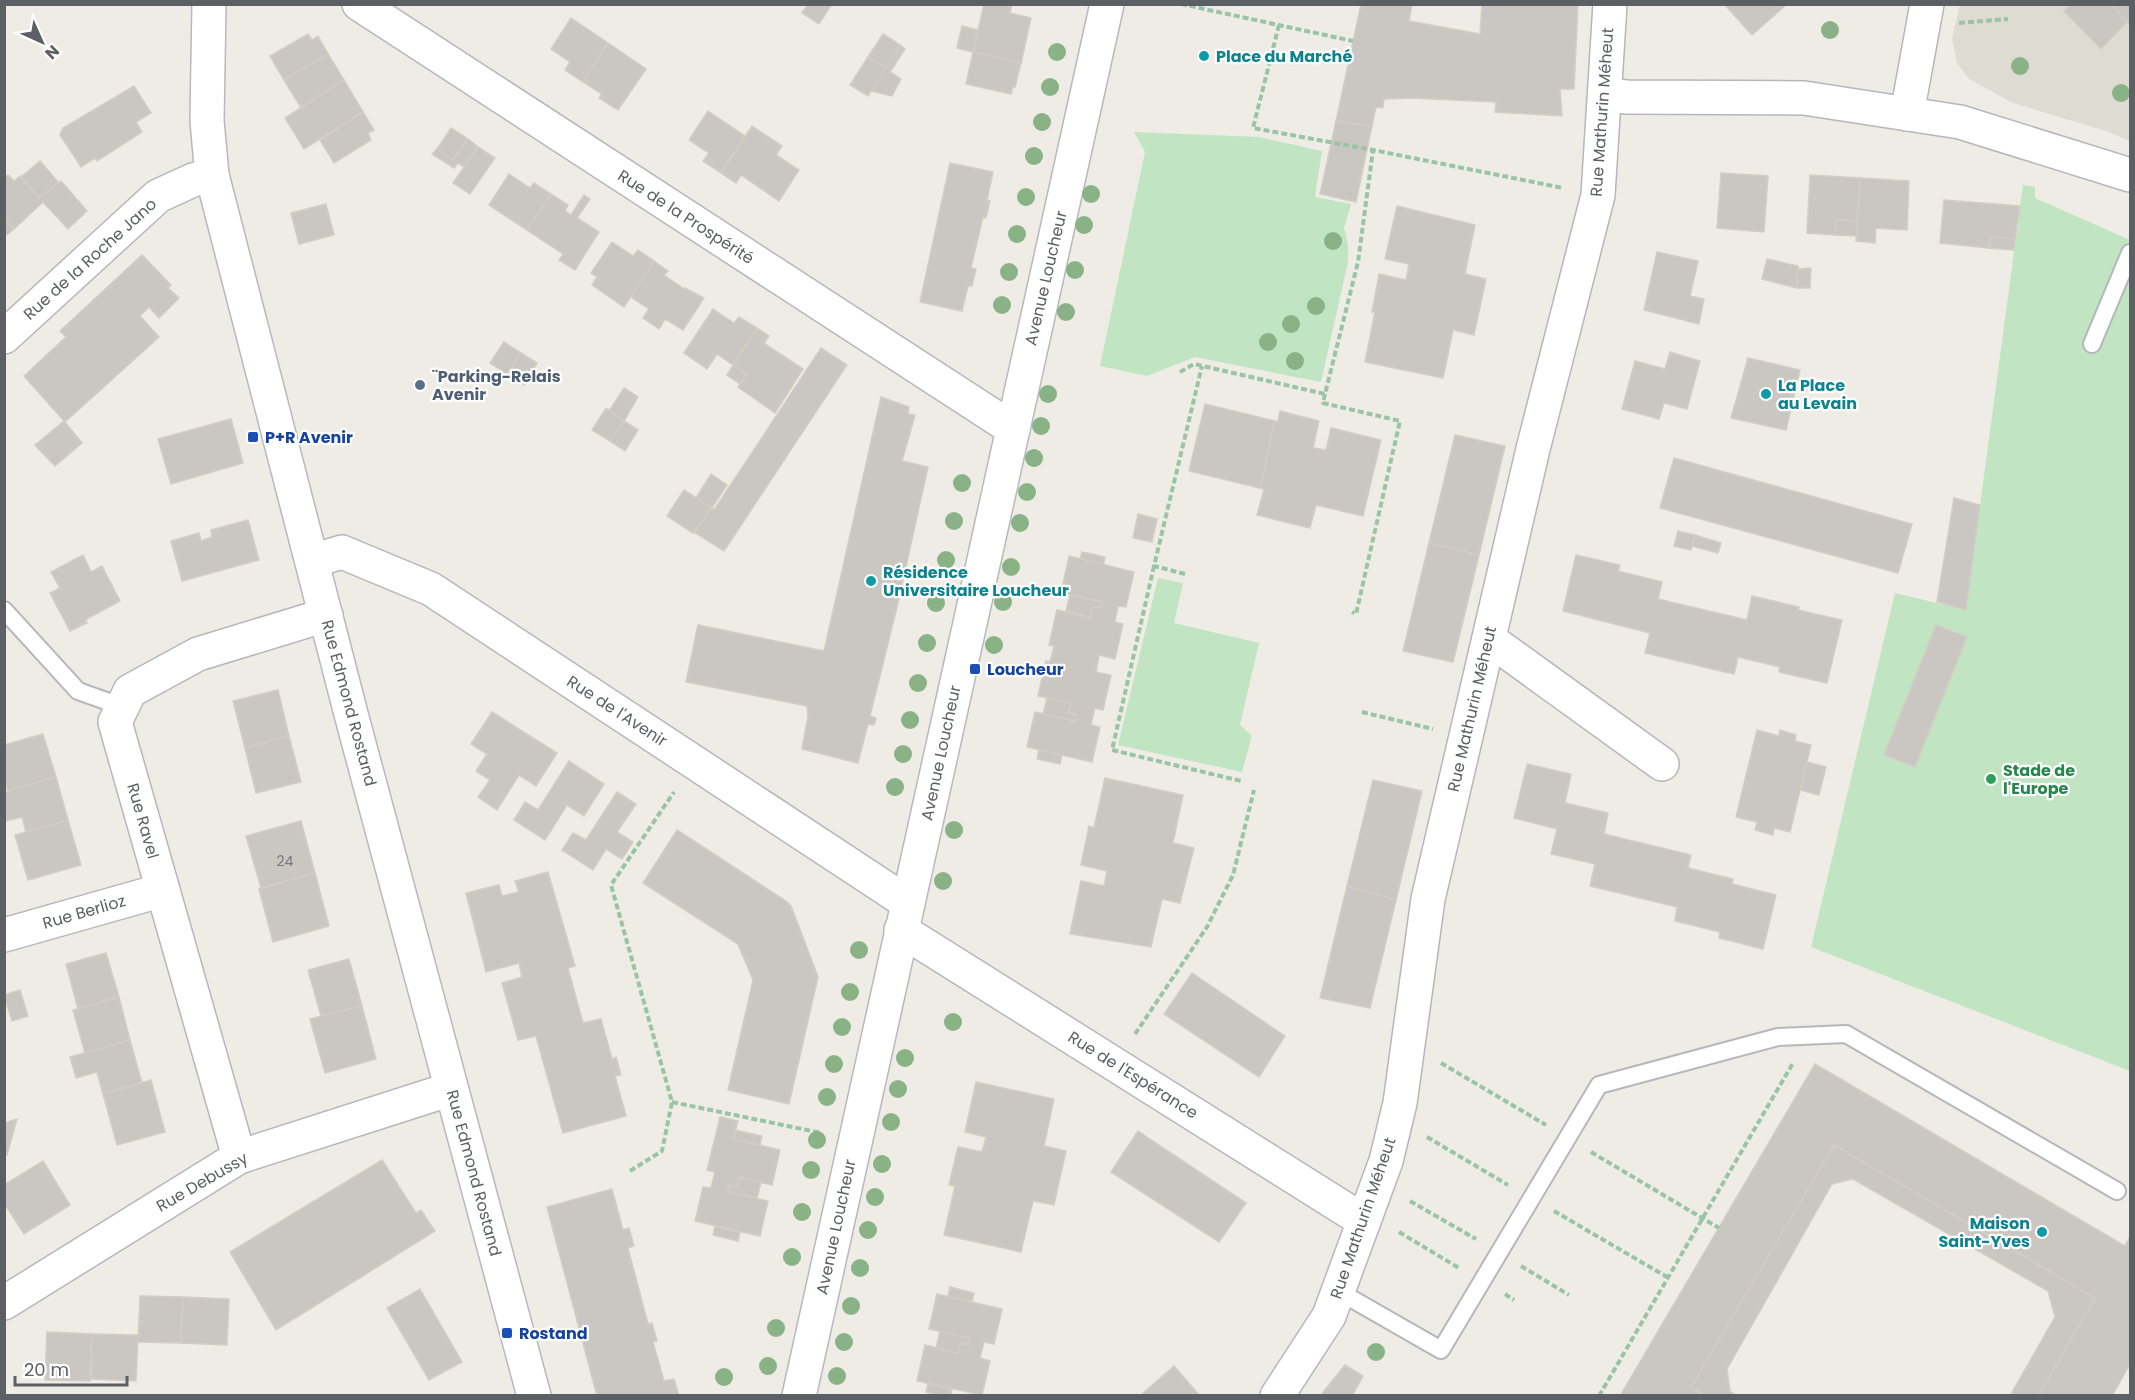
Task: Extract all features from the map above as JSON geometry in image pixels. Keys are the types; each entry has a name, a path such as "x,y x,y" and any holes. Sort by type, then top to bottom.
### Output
{"street":[{"name":"Rue Edmond Rostand","path":"209,4 207,121 212,175 451,1089 534,1395"},
{"name":"Rue de la Prospérité","path":"359,4 1013,429"},
{"name":"Avenue Loucheur","path":"799,1395 1107,4"},
{"name":"Rue Mathurin Méheut","path":"1277,1395 1329,1316 1386,1161 1400,1103 1428,899 1533,449 1598,195 1610,4"},
{"path":"1907,114 1925,15"},
{"path":"1605,95 1804,99 1907,114 1960,122 2130,174"},
{"name":"Rue de la Roche Jano","path":"4,337 158,196 193,180 212,175"},
{"name":"Rue de l'Avenir","path":"312,561 342,552 431,589 694,762 905,916"},
{"path":"123,707 130,691 198,654 326,615"},
{"path":"1489,639 1662,764"},
{"name":"Rue Ravel","path":"123,707 115,722 239,1157"},
{"name":"Rue Berlioz","path":"4,935 163,890"},
{"name":"Rue de l'Espérance","path":"905,916 1115,1064 1365,1217"},
{"name":"Rue Debussy","path":"4,1304 239,1157 451,1089"}],"lane":[{"path":"2092,344 2130,253"},
{"path":"4,610 78,690 123,707"},
{"path":"1338,1291 1441,1350 1599,1085 1778,1037 1846,1035 2117,1191"}],"path":[{"path":"1181,4 1353,41"},
{"path":"1925,15 2008,19"},
{"path":"1279,25 1253,129 1373,150 1598,195"},
{"path":"1352,612 1356,614 1400,421 1323,403 1358,262 1373,150"},
{"path":"1180,372 1194,364 1325,394"},
{"path":"1202,366 1112,750 1240,781"},
{"path":"1154,567 1185,574"},
{"path":"1362,712 1466,737"},
{"path":"630,1172 662,1151 672,1102 611,885 694,762"},
{"path":"1115,1064 1207,927 1233,875 1254,790"},
{"path":"1599,1395 1793,1063"},
{"path":"672,1102 856,1140"},
{"path":"1365,1217 1514,1300"}],"shaded area":[{"path":"1960,5 2130,5 2130,141 2106,131 2013,103 1969,79 1957,63 1952,38"}],"green space":[{"path":"1134,132 1259,137 1322,151 1315,197 1351,204 1344,228 1348,245 1348,262 1321,382 1195,357 1147,376 1100,366 1145,152"},
{"name":"Stade de l'Europe","path":"2023,185 2035,187 2035,198 2130,240 2130,1071 1811,947 1895,593 1966,610"},
{"path":"1158,578 1183,583 1174,623 1259,643 1240,725 1252,736 1242,772 1118,745"}],"building":[{"path":"808,4 832,4 819,24 802,13"},
{"path":"984,4 1012,4 1010,13 1031,18 1021,63 973,52"},
{"path":"1361,4 1412,4 1409,21 1480,34 1482,4 1578,4 1574,89 1560,89 1562,116 1495,112 1496,102 1411,98 1384,99 1383,108 1376,107 1372,126 1336,121"},
{"path":"1724,4 1787,4 1752,35"},
{"path":"2071,4 2111,4 2127,22 2101,49 2064,11"},
{"path":"2111,4 2130,4 2130,25 2127,22"},
{"path":"571,18 608,43 583,82 565,70 570,62 551,49"},
{"path":"962,26 978,30 973,52 957,48"},
{"path":"308,34 312,40 318,36 328,54 284,80 270,56"},
{"path":"883,34 900,45 886,68 868,57"},
{"path":"608,43 646,69 618,110 599,98 602,94 583,82"},
{"path":"900,45 905,49 890,72 901,79 892,96 871,91"},
{"path":"973,52 1021,63 1011,94 966,84"},
{"path":"328,54 344,80 301,108 284,80"},
{"path":"868,57 886,68 868,96 850,85"},
{"path":"344,80 363,112 304,149 285,118"},
{"path":"134,86 151,113 136,122 142,132 97,161 95,158 81,167 60,135 63,128"},
{"path":"708,111 745,136 721,173 703,161 709,153 689,140"},
{"path":"363,112 374,130 368,133 371,140 334,163 320,140"},
{"path":"1336,121 1372,126 1356,202 1320,194"},
{"path":"752,126 782,146 776,155 799,170 779,201 741,175 736,183 721,173"},
{"path":"451,128 468,139 453,160 437,149"},
{"path":"468,139 478,147 464,167 458,163 454,168 432,154 437,149 453,160"},
{"path":"478,147 495,158 470,194 453,183"},
{"path":"40,161 58,182 39,198 21,177"},
{"path":"950,163 993,172 987,200 990,201 986,218 983,217 971,268 976,269 972,286 968,286 962,311 920,302"},
{"path":"1721,173 1768,176 1764,232 1717,228"},
{"path":"509,174 530,188 534,183 551,194 527,230 489,205"},
{"path":"8,175 14,181 20,176 39,198 61,181 87,211 68,229 43,202 14,229 4,218 4,178"},
{"path":"1810,175 1860,178 1857,221 1836,220 1835,235 1807,233"},
{"path":"1860,178 1909,181 1907,230 1876,228 1875,243 1856,241"},
{"path":"551,194 568,205 565,211 571,215 584,195 590,199 577,218 599,232 575,270 559,260 563,254 527,230"},
{"path":"1944,200 2020,206 2015,239 1991,237 1988,248 1940,243"},
{"path":"326,204 334,235 299,244 291,213"},
{"path":"1397,206 1475,225 1465,274 1486,279 1474,335 1453,330 1443,378 1365,362 1375,312 1372,312 1379,274 1406,280 1409,264 1385,259"},
{"path":"4,218 14,229 4,237"},
{"path":"1836,220 1857,221 1857,236 1835,235"},
{"path":"1991,237 2015,239 2014,250 1988,248"},
{"path":"612,242 633,256 638,250 654,261 624,307 592,285 597,277 591,273"},
{"path":"1657,252 1698,261 1690,296 1704,299 1699,324 1644,310"},
{"path":"142,255 171,285 168,288 179,298 159,318 149,307 140,316 159,337 65,422 82,443 55,466 35,445 64,421 24,376 66,337 60,331"},
{"path":"1767,259 1798,266 1797,288 1762,279"},
{"path":"654,261 668,271 664,275 684,289 704,298 683,330 665,319 659,329 643,318 649,309 631,297"},
{"path":"1811,268 1810,288 1797,288 1798,269"},
{"path":"713,309 734,323 739,317 757,328 733,365 717,354 707,369 684,353"},
{"path":"757,328 769,336 764,343 803,369 775,413 738,387 746,375 733,365"},
{"path":"504,342 521,353 507,374 490,363"},
{"path":"821,348 847,365 724,551 694,532 712,508 714,510"},
{"path":"1670,352 1700,361 1687,409 1664,403 1659,419 1622,409 1635,361 1665,369"},
{"path":"521,353 537,363 524,385 507,374"},
{"name":"La Place au Levain","path":"1748,358 1800,370 1786,430 1731,418"},
{"path":"733,365 746,375 740,384 727,375"},
{"path":"624,388 638,397 624,421 609,411"},
{"name":"Résidence Universitaire Loucheur","path":"881,397 909,407 908,414 915,415 902,461 928,467 870,716 876,718 874,725 868,724 858,763 802,749 808,716 807,706 686,682 698,625 824,651"},
{"path":"1205,404 1275,421 1260,488 1189,471"},
{"path":"606,408 624,421 610,441 592,430"},
{"path":"1280,411 1319,421 1313,448 1326,450 1331,428 1381,440 1363,516 1316,505 1310,528 1257,515 1264,489 1260,488 1275,421 1278,422"},
{"path":"231,419 243,463 171,484 158,439"},
{"path":"624,421 638,430 625,451 610,441"},
{"path":"1455,435 1505,446 1479,555 1429,543"},
{"path":"1674,458 1912,524 1898,573 1660,508"},
{"path":"711,474 727,485 712,508 696,498"},
{"path":"684,490 712,508 693,533 667,516"},
{"path":"1954,498 1980,505 1966,610 1937,602"},
{"path":"1138,514 1157,519 1152,542 1133,538"},
{"path":"248,520 259,560 182,581 171,541 199,533 201,541 212,537 211,530"},
{"path":"1678,531 1695,535 1691,550 1674,546"},
{"path":"1695,535 1721,543 1718,553 1692,546"},
{"path":"1429,543 1479,555 1453,662 1403,651"},
{"path":"1082,552 1105,557 1103,565 1080,560"},
{"path":"83,555 91,572 102,566 120,601 85,620 87,623 70,631 50,593 60,588 51,572"},
{"path":"1576,555 1620,565 1618,571 1662,582 1658,599 1747,620 1752,596 1842,620 1827,683 1779,672 1780,667 1738,657 1734,674 1645,653 1650,633 1563,611"},
{"path":"1069,556 1134,572 1126,607 1118,606 1115,622 1123,624 1115,659 1099,655 1096,672 1111,675 1103,710 1095,708 1091,725 1100,727 1092,762 1027,747 1035,712 1075,721 1077,715 1068,713 1071,703 1038,696 1046,661 1050,662 1054,646 1049,645 1057,610 1090,617 1092,607 1100,608 1102,602 1061,593"},
{"path":"1070,595 1102,602 1100,608 1092,607 1090,617 1066,611"},
{"path":"1936,625 1967,637 1915,767 1884,755"},
{"path":"278,690 289,736 245,748 233,701"},
{"path":"1047,698 1071,703 1068,713 1077,715 1075,721 1043,714"},
{"path":"492,712 557,753 536,786 519,775 497,810 478,797 490,780 476,771 487,754 471,744"},
{"path":"1757,730 1779,736 1780,730 1796,735 1795,741 1811,745 1790,832 1774,828 1773,835 1755,830 1757,822 1736,817"},
{"path":"43,734 56,777 8,791 4,779 4,745"},
{"path":"289,736 301,782 256,793 245,748"},
{"path":"1039,750 1062,755 1060,764 1037,759"},
{"path":"569,761 604,784 584,816 567,805 545,840 514,820 525,802 538,810"},
{"path":"1807,762 1826,767 1819,795 1800,790"},
{"path":"1527,764 1571,774 1565,803 1608,813 1604,834 1691,855 1688,868 1733,879 1732,884 1776,895 1763,949 1719,938 1720,932 1675,921 1677,907 1590,886 1595,864 1551,854 1557,829 1514,818"},
{"path":"56,777 68,820 26,832 22,817 6,821 4,792"},
{"path":"1105,778 1183,795 1173,843 1194,848 1180,903 1162,899 1151,947 1070,934 1081,881 1104,886 1107,871 1081,865 1089,826 1094,828"},
{"path":"1373,780 1422,791 1396,900 1347,886"},
{"path":"617,792 636,804 617,832 633,842 622,859 606,849 593,870 562,850 573,833 586,840"},
{"path":"68,820 81,865 28,880 15,835"},
{"path":"301,821 315,873 261,888 246,836"},
{"path":"677,830 791,906 818,977 789,1104 728,1090 753,980 738,944 643,883"},
{"path":"548,872 575,966 568,968 583,1023 601,1019 612,1059 616,1057 621,1075 615,1076 626,1116 563,1133 536,1036 518,1040 502,983 522,977 519,963 486,972 466,893 499,885 502,896 519,892 515,881"},
{"path":"315,873 329,926 273,942 259,889"},
{"path":"1347,886 1396,900 1370,1008 1320,998"},
{"path":"106,953 119,997 78,1009 66,964"},
{"path":"349,959 362,1006 321,1016 308,970"},
{"path":"1192,973 1285,1036 1259,1077 1164,1014"},
{"path":"20,990 28,1016 12,1021 4,995"},
{"path":"119,997 130,1040 85,1053 73,1010"},
{"path":"362,1006 376,1059 325,1073 310,1019"},
{"path":"130,1040 142,1083 103,1094 97,1072 76,1078 70,1057"},
{"name":"Maison Saint-Yves","path":"1815,1064 2125,1246 2130,1236 2130,1364 2112,1396 2038,1396 2095,1298 1834,1145 1691,1387 1705,1396 1620,1396"},
{"path":"151,1080 165,1132 117,1145 103,1094"},
{"path":"976,1082 1054,1099 1044,1146 1066,1151 1054,1205 1033,1201 1021,1252 944,1235 955,1186 949,1185 958,1147 982,1152 986,1137 965,1132"},
{"path":"720,1117 738,1121 733,1139 780,1150 772,1185 740,1178 737,1187 729,1186 728,1192 768,1201 760,1236 695,1221 703,1187 711,1188 715,1172 707,1170"},
{"path":"17,1119 7,1155 4,1156 4,1123"},
{"path":"735,1130 762,1136 760,1145 733,1139"},
{"path":"1138,1131 1246,1203 1219,1242 1111,1172"},
{"path":"1834,1145 2095,1298 2038,1396 2010,1396 2055,1317 2048,1291 1853,1179 1832,1184 1727,1369 1730,1391 1737,1396 1705,1396 1691,1387"},
{"path":"382,1160 416,1213 421,1210 435,1231 276,1330 230,1252"},
{"path":"43,1161 70,1205 24,1234 4,1203 4,1185"},
{"path":"740,1178 761,1182 757,1198 728,1192 729,1186 737,1187"},
{"path":"612,1189 623,1230 629,1228 634,1246 628,1248 648,1324 652,1323 657,1341 653,1342 664,1381 674,1379 679,1396 608,1396 608,1394 597,1396 547,1207"},
{"path":"715,1226 740,1232 738,1241 713,1235"},
{"path":"950,1287 974,1293 972,1302 948,1297"},
{"path":"420,1289 462,1362 429,1380 387,1308"},
{"path":"937,1294 1002,1309 994,1344 984,1342 980,1358 990,1361 982,1395 917,1381 925,1345 958,1353 960,1343 968,1345 969,1338 929,1329"},
{"path":"140,1296 183,1297 181,1343 138,1342"},
{"path":"183,1297 229,1299 227,1345 181,1343"},
{"path":"47,1332 92,1334 90,1381 45,1380"},
{"path":"940,1332 969,1338 968,1345 960,1343 958,1353 936,1348"},
{"path":"92,1334 138,1335 136,1381 91,1379"},
{"path":"1345,1365 1363,1376 1352,1396 1320,1396"},
{"path":"1174,1366 1200,1396 1140,1396"},
{"path":"928,1383 952,1389 951,1396 926,1392"}],"place":[{"name":"Place du Marché","path":"1204,56"},
{"name":"¨Parking-Relais Avenir","path":"420,385"},
{"name":"La Place au Levain","path":"1766,394"},
{"name":"P+R Avenir","path":"253,437"},
{"name":"Résidence Universitaire Loucheur","path":"871,581"},
{"name":"Loucheur","path":"975,669"},
{"name":"Stade de l'Europe","path":"1991,779"},
{"name":"Maison Saint-Yves","path":"2042,1232"},
{"name":"Rostand","path":"507,1333"}]}
